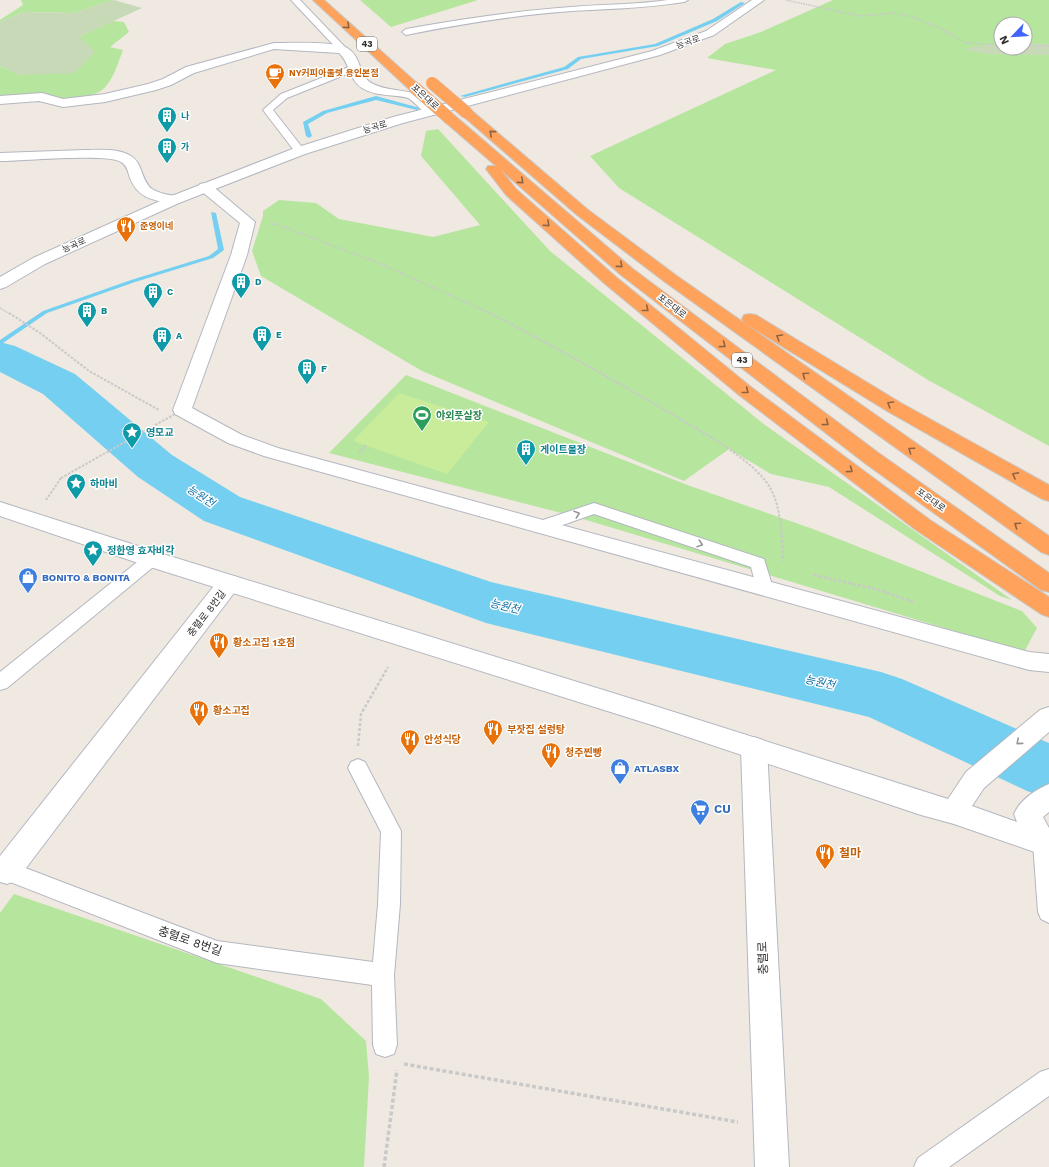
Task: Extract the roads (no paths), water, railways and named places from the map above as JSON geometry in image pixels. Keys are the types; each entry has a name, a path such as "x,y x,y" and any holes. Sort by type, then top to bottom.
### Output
{"highway":[{"name":"포은대로","path":"318,0 466,133 627,272 873,459 1049,584"},
{"name":"43","path":"429,81 507,146 582,212 671,279 1049,548"},
{"path":"466,133 511,192 610,280 739,386 923,525 1049,608"},
{"path":"507,146 704,290 894,407 1049,494"}],"street":[{"name":"능곡로","path":"0,284 40,261 174,200 300,151 398,120 656,53 690,41 727,23 759,0"},
{"path":"0,100 42,96 46,100 63,103 105,98 152,87 167,82 190,70 274,46 332,48 344,50 352,59 357,76 367,86 388,93 412,95 431,112"},
{"path":"0,157 110,155 125,158 130,163 140,186 149,194 174,200"},
{"path":"205,187 248,222 239,255 182,410 235,439 271,452 1029,662 1049,663"},
{"path":"0,509 152,559 754,748 921,803 954,812 1046,844"},
{"name":"충렬로 8번길","path":"2,874 229,583"},
{"path":"954,812 975,780 1049,717"},
{"name":"충렬로","path":"754,748 772,1167"},
{"path":"1046,844 1027,814 1049,796"}],"lane":[{"path":"295,0 344,50"},
{"path":"406,32 428,26 470,20 571,9 652,5 684,0"},
{"path":"300,151 268,110 284,96 354,68"},
{"path":"540,527 594,508 758,563 764,588"},
{"path":"0,683 152,559"},
{"path":"358,768 391,831 389,904 383,975 385,1045"},
{"path":"1046,844 1049,912"},
{"name":"충렬로 8번길","path":"2,874 217,952 383,975"},
{"path":"927,1167 1049,1081"}],"waterway":[{"path":"463,96 566,68 580,58 656,45 715,20 743,3"},
{"path":"309,136 305,123 325,112 376,98 417,108"},
{"path":"0,343 45,312 133,281 211,257 221,250 213,213"},
{"name":"능원천","path":"0,355 59,384 155,466 222,509 486,602 881,696 1049,772"}],"place":[{"name":"NY커피아울렛 용인본점","path":"275,90"},
{"name":"나","path":"167,133"},
{"name":"가","path":"167,164"},
{"name":"준영이네","path":"126,243"},
{"name":"D","path":"241,299"},
{"name":"C","path":"153,309"},
{"name":"B","path":"87,328"},
{"name":"E","path":"262,352"},
{"name":"A","path":"162,353"},
{"name":"F","path":"307,385"},
{"name":"야외풋살장","path":"422,432"},
{"name":"영모교","path":"132,449"},
{"name":"게이트볼장","path":"526,466"},
{"name":"하마비","path":"76,500"},
{"name":"정한영 효자비각","path":"93,567"},
{"name":"BONITO & BONITA","path":"28,594"},
{"name":"황소고집 1호점","path":"219,659"},
{"name":"황소고집","path":"199,727"},
{"name":"부잣집 설렁탕","path":"493,746"},
{"name":"안성식당","path":"410,756"},
{"name":"청주찐빵","path":"551,769"},
{"name":"ATLASBX","path":"620,785"},
{"name":"CU","path":"700,826"},
{"name":"철마","path":"825,870"}]}
